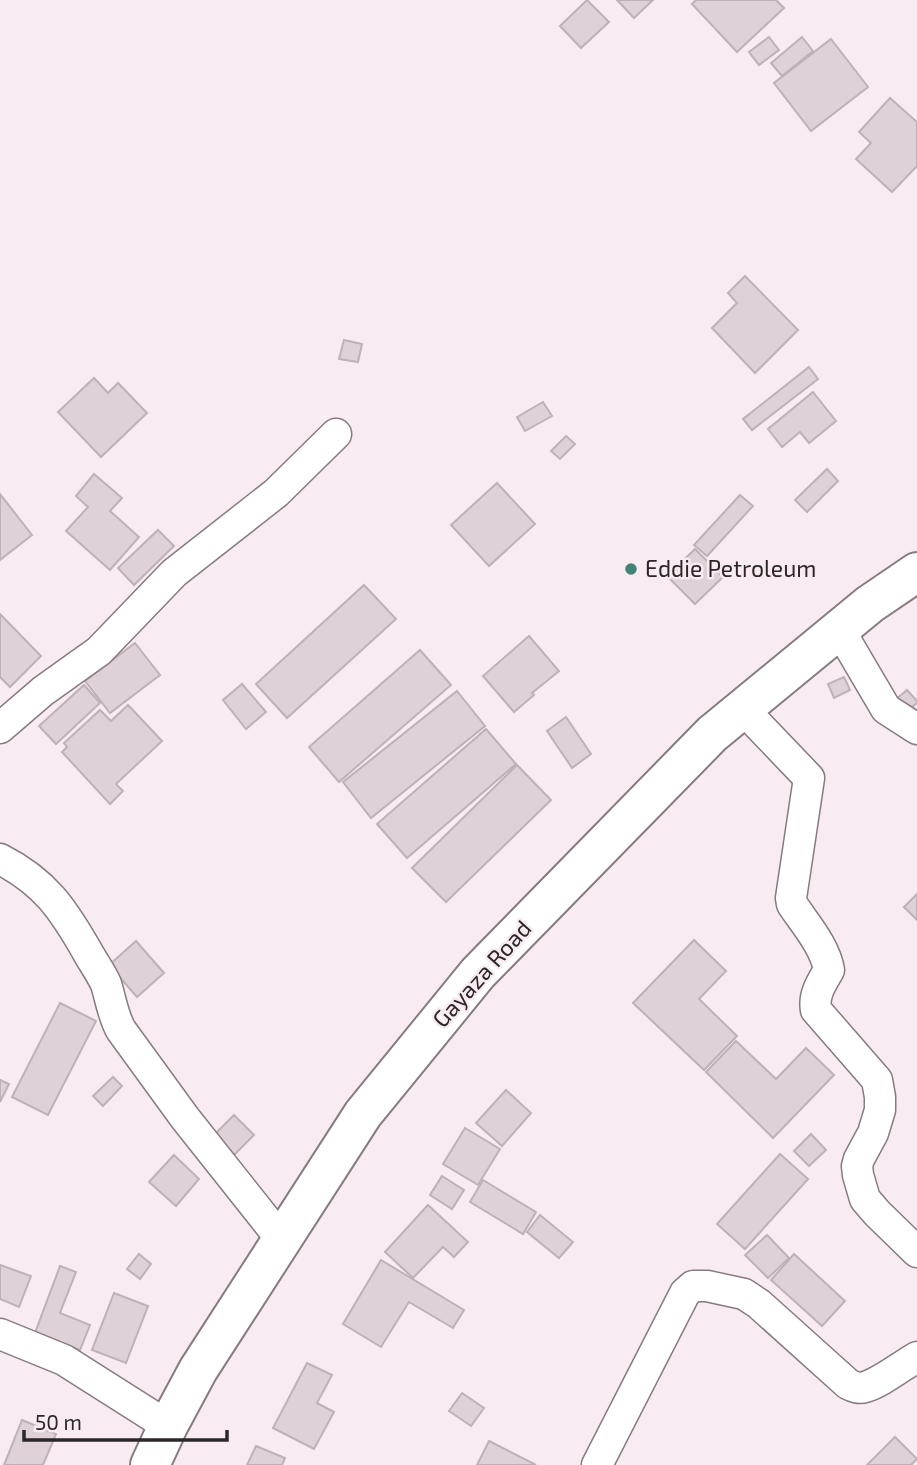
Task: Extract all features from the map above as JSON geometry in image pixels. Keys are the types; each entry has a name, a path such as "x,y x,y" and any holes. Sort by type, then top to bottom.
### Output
{"main road":[{"name":"Gayaza Road","path":"150,1465 198,1370 363,1114 478,973 712,734 870,604 917,572"}],"street":[{"path":"0,728 43,691 99,650 174,573 276,493 336,434"},
{"path":"839,629 886,709 917,729"},
{"path":"743,709 809,778 791,901 828,964 829,970 818,990 816,1010 877,1080 880,1110 873,1133 857,1166 865,1199 917,1252"},
{"path":"0,859 21,869 36,881 66,915 105,983 121,1030 185,1118 281,1239"},
{"path":"597,1465 685,1293 693,1286 726,1289 751,1298 848,1384 856,1387 864,1388 875,1383 917,1357"},
{"path":"0,1334 64,1360 168,1426"}],"building":[{"path":"587,0 609,22 581,48 560,26"},
{"path":"617,0 653,0 634,18"},
{"path":"696,0 776,0 784,8 737,52 692,4"},
{"path":"769,37 779,50 759,65 749,52"},
{"path":"802,37 813,51 782,76 771,63"},
{"path":"831,39 868,87 811,131 774,83"},
{"path":"890,98 917,122 917,166 892,192 856,159 871,143 859,132"},
{"path":"745,276 798,330 755,373 712,328 737,303 728,293"},
{"path":"344,340 362,344 358,362 339,359"},
{"path":"809,367 818,379 752,430 743,419"},
{"path":"94,378 108,393 118,383 147,413 101,457 58,412"},
{"path":"813,392 836,421 809,443 800,432 782,447 768,429"},
{"path":"543,402 552,416 525,431 517,417"},
{"path":"566,436 575,444 560,459 551,451"},
{"path":"827,469 838,481 807,512 795,500"},
{"path":"94,474 122,498 110,511 139,537 110,570 66,531 88,507 76,496"},
{"path":"497,483 535,524 489,566 451,525"},
{"path":"0,494 32,535 0,560"},
{"path":"740,495 753,506 707,556 694,545"},
{"path":"158,530 174,546 134,585 118,568"},
{"path":"695,549 723,577 695,604 667,576"},
{"path":"364,585 396,619 287,718 256,684"},
{"path":"0,614 41,656 10,687 0,677"},
{"path":"529,636 559,671 514,712 483,676"},
{"path":"135,643 160,675 110,713 85,681"},
{"path":"420,650 451,685 339,782 309,747"},
{"path":"844,677 850,690 834,698 828,684"},
{"path":"242,684 266,712 246,729 223,700"},
{"path":"84,685 100,703 56,744 39,726"},
{"path":"907,690 917,703 906,712 895,700"},
{"path":"457,691 485,726 371,818 343,782"},
{"path":"128,705 162,741 116,784 123,791 110,804 62,752 67,747 64,743 100,710 111,721"},
{"path":"566,717 591,754 572,768 547,731"},
{"path":"486,729 516,764 407,858 377,824"},
{"path":"517,765 551,800 446,902 412,868"},
{"path":"917,894 917,920 904,907"},
{"path":"694,940 726,971 699,999 737,1036 704,1070 633,1003"},
{"path":"136,941 164,973 137,997 109,965"},
{"path":"60,1003 96,1021 48,1115 12,1097"},
{"path":"736,1041 776,1079 806,1048 834,1075 773,1138 706,1072"},
{"path":"113,1077 122,1086 103,1106 93,1096"},
{"path":"0,1080 9,1084 0,1102"},
{"path":"506,1090 531,1113 502,1146 476,1123"},
{"path":"234,1115 254,1135 230,1159 210,1139"},
{"path":"465,1128 500,1149 478,1185 443,1164"},
{"path":"811,1134 826,1150 809,1166 794,1151"},
{"path":"780,1154 808,1179 745,1249 717,1224"},
{"path":"174,1155 199,1179 176,1206 149,1182"},
{"path":"442,1176 464,1190 452,1209 430,1195"},
{"path":"483,1180 536,1212 523,1234 470,1202"},
{"path":"428,1205 468,1242 454,1257 443,1247 413,1278 385,1252"},
{"path":"540,1215 573,1242 559,1258 527,1232"},
{"path":"767,1235 789,1258 768,1278 745,1255"},
{"path":"139,1254 151,1264 140,1279 127,1269"},
{"path":"794,1254 845,1301 822,1326 771,1280"},
{"path":"381,1260 464,1310 453,1328 409,1302 381,1347 343,1324"},
{"path":"0,1265 31,1276 19,1307 0,1299"},
{"path":"60,1266 76,1272 60,1313 90,1325 80,1350 35,1333"},
{"path":"114,1293 148,1306 126,1363 92,1350"},
{"path":"307,1363 332,1375 317,1403 334,1412 314,1449 273,1428"},
{"path":"462,1393 484,1408 471,1426 449,1411"},
{"path":"22,1420 56,1434 43,1465 4,1465"},
{"path":"895,1437 917,1459 911,1465 867,1465"},
{"path":"489,1441 536,1465 477,1465"},
{"path":"256,1446 285,1458 282,1465 247,1465"}],"place":[{"name":"Eddie Petroleum","path":"631,569"}]}
